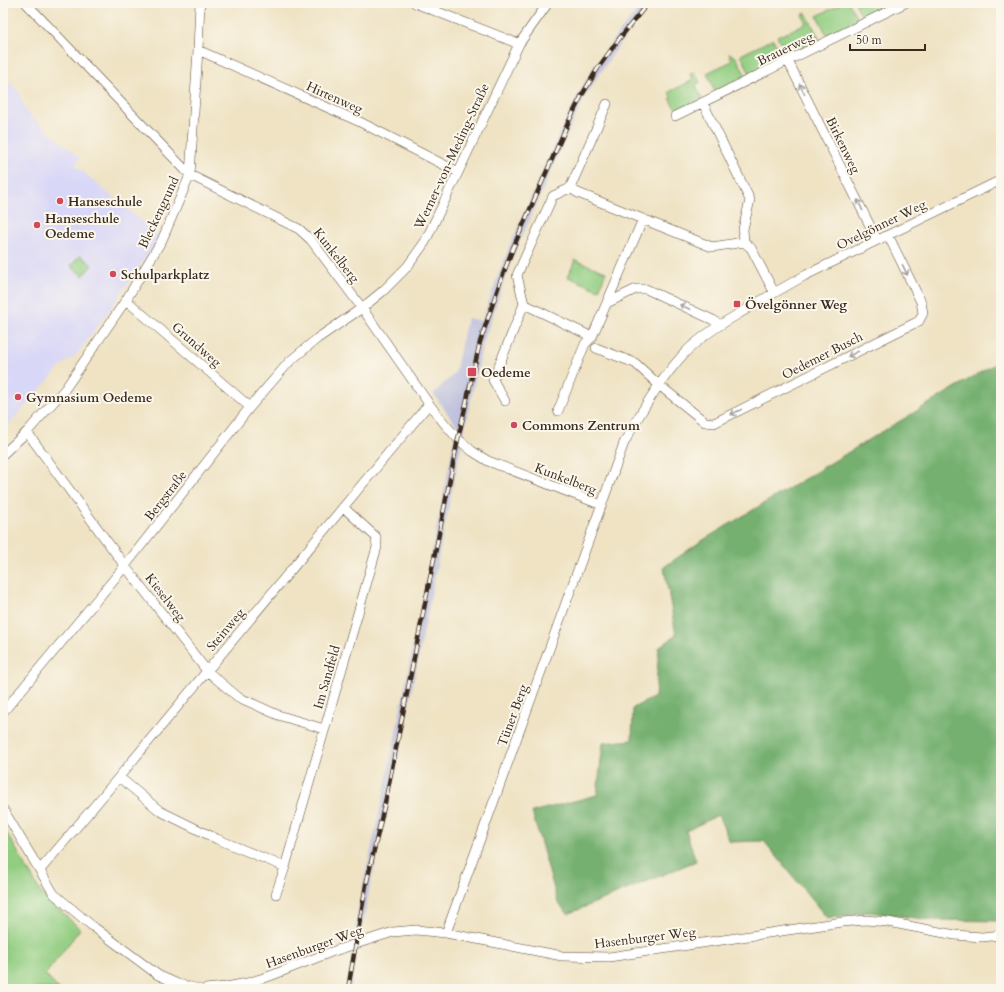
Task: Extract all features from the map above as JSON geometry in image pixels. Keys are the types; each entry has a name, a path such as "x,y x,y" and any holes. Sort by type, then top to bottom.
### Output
{"street":[{"name":"Kunkelberg","path":"26,3 190,175 299,229 311,240 362,308 429,404 458,439 472,451 488,461 602,505"},
{"name":"Bleckengrund","path":"3,454 28,432 65,389 126,300 162,240 190,175 200,3"},
{"path":"415,3 518,44"},
{"name":"Werner-von-Meding-Straße","path":"362,308 383,291 407,267 425,242 518,44 548,3"},
{"name":"Brauerweg","path":"675,116 905,3"},
{"name":"Hirtenweg","path":"198,50 360,122 458,172"},
{"name":"Birkenweg","path":"788,61 877,240"},
{"path":"703,103 750,200 743,229 744,242 751,248 774,292"},
{"path":"505,401 493,380 524,304 517,275 554,196 570,188 607,104"},
{"name":"Ovelgönner Weg","path":"602,505 624,444 638,416 659,385 682,356 700,339 774,292 804,276 1001,180"},
{"path":"570,188 578,193 712,247 744,242"},
{"path":"558,411 585,344 592,337 643,219"},
{"name":"Oedemer Busch","path":"659,385 705,422 714,423 919,321 923,313 921,302 888,235"},
{"path":"606,303 636,289 646,289 713,320 720,325"},
{"name":"Grundweg","path":"126,300 250,407"},
{"path":"524,304 592,337"},
{"name":"Bergstraße","path":"3,712 126,566 250,407 290,362 318,338 362,308"},
{"path":"596,348 635,363 659,385"},
{"name":"Steinweg","path":"40,870 119,778 429,404"},
{"name":"Kieselweg","path":"28,432 126,566 207,671 238,697 278,714 324,730"},
{"name":"Tüner Berg","path":"446,933 602,505"},
{"name":"Im Sandfeld","path":"276,894 377,547 376,537 343,507"},
{"path":"119,778 160,811 217,839 285,867"},
{"path":"3,809 54,894 91,925 158,975 178,984 199,989"},
{"name":"Hasenburger Weg","path":"205,989 247,983 270,976 331,952 393,932 416,930 446,933 562,956 609,957 842,922 866,920 888,922 955,935 982,937 1001,935"}],"shaded area":[{"path":"643,3 653,3 622,41 585,96 516,250 483,343 390,799 363,923 360,930 356,930 356,922 363,885 383,797 457,426 433,394 455,373 467,318 482,321 509,247 579,93 595,66 616,36"},
{"name":"Hanseschule","path":"3,76 20,94 25,111 80,158 75,165 160,237 75,356 63,364 3,431"},
{"path":"352,959 356,959 351,989 345,989"}],"green space":[{"path":"843,3 849,3 858,19 827,35 817,16"},
{"path":"855,3 890,3 862,17"},
{"path":"806,13 820,40 788,55 777,36 806,23 802,15"},
{"path":"773,39 782,57 750,74 741,55"},
{"path":"729,53 736,57 746,76 715,92 707,73 732,61"},
{"path":"694,72 700,82 696,85 702,99 678,111 672,104 669,92 693,80 690,74"},
{"path":"80,255 92,265 83,276 71,266"},
{"path":"575,260 606,272 599,290 568,277"},
{"path":"1001,360 1001,921 931,920 869,912 827,918 764,841 730,842 718,815 686,831 696,861 568,914 558,903 532,812 597,795 603,743 632,740 633,708 655,697 659,648 676,635 664,567 700,542"},
{"path":"3,826 41,893 80,929 45,975 59,989 3,989"}],"railway":[{"path":"348,989 366,885 386,798 458,439 480,342 513,248 568,123 598,68 648,3"}],"place":[{"name":"Hanseschule","path":"60,201"},
{"name":"Hanseschule Oedeme","path":"37,225"},
{"name":"Schulparkplatz","path":"113,274"},
{"name":"Övelgönner Weg","path":"737,304"},
{"name":"Oedeme","path":"472,372"},
{"name":"Gymnasium Oedeme","path":"18,397"},
{"name":"Commons Zentrum","path":"514,425"}]}
